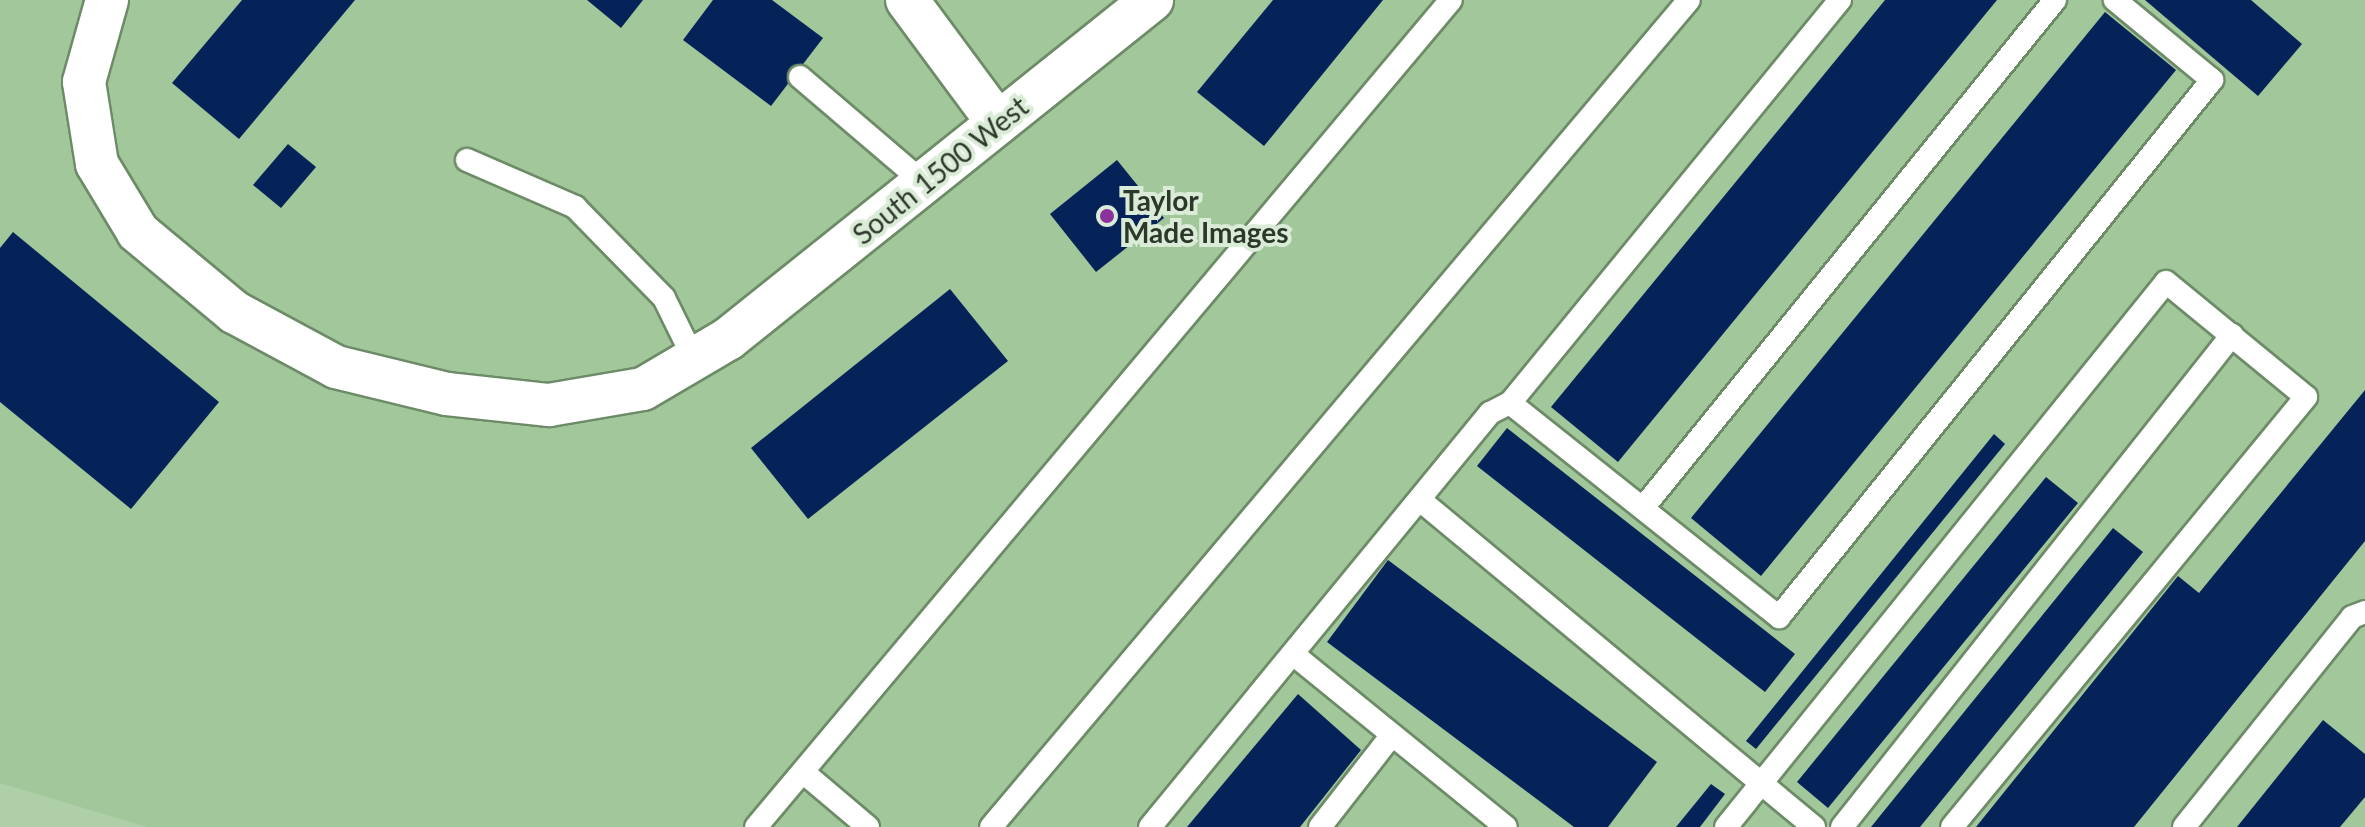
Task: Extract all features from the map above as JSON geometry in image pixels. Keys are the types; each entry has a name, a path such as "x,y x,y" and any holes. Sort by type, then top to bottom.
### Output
{"street":[{"name":"South 1500 West","path":"107,0 84,82 97,164 138,232 234,312 336,367 447,394 549,405 643,389 711,349 1152,0"},
{"path":"907,0 998,123"}],"lane":[{"path":"756,827 1451,0"},
{"path":"991,827 1689,0"},
{"path":"1150,827 1490,413 1510,403 1840,0"},
{"path":"1643,508 2055,0"},
{"path":"1510,403 1779,617 2212,80 2115,0"},
{"path":"800,77 924,183"},
{"path":"467,160 575,207 711,349"},
{"path":"1726,827 2166,282 2306,397 1952,827"},
{"path":"1842,827 2232,335"},
{"path":"1420,500 1814,827"},
{"path":"2184,827 2352,617 2365,612"},
{"path":"1293,654 1506,827"},
{"path":"1320,827 1392,735"},
{"path":"803,772 868,827"}],"shaded area":[{"path":"0,0 2365,0 2365,827 147,827 0,783"}],"building":[{"path":"242,0 355,0 239,139 172,83"},
{"path":"587,0 643,0 621,28"},
{"path":"713,0 772,0 823,38 771,106 683,40"},
{"path":"1273,0 1383,0 1264,146 1197,92"},
{"path":"1885,0 1997,0 1618,462 1551,407"},
{"path":"2145,0 2251,0 2302,44 2258,96"},
{"path":"2105,12 2176,70 1761,576 1691,518"},
{"path":"288,144 316,167 281,208 253,185"},
{"name":"Taylor Made Images","path":"1117,160 1164,218 1096,272 1050,214"},
{"path":"13,232 219,402 131,509 0,402 0,248"},
{"path":"950,289 1008,361 808,519 751,448"},
{"path":"2365,390 2365,541 2134,827 1976,827 2178,576 2199,593"},
{"path":"1507,428 1795,654 1765,692 1477,466"},
{"path":"1994,434 2005,444 1756,749 1746,741"},
{"path":"2046,477 2078,503 1828,808 1797,782"},
{"path":"2113,528 2143,552 1920,827 1871,827"},
{"path":"1388,560 1657,762 1608,827 1574,827 1327,642"},
{"path":"1298,694 1361,750 1300,827 1187,827"},
{"path":"2323,720 2365,754 2365,797 2340,827 2237,827"},
{"path":"1711,784 1725,794 1700,827 1676,827"}],"place":[{"name":"Taylor Made Images","path":"1107,216"}]}
